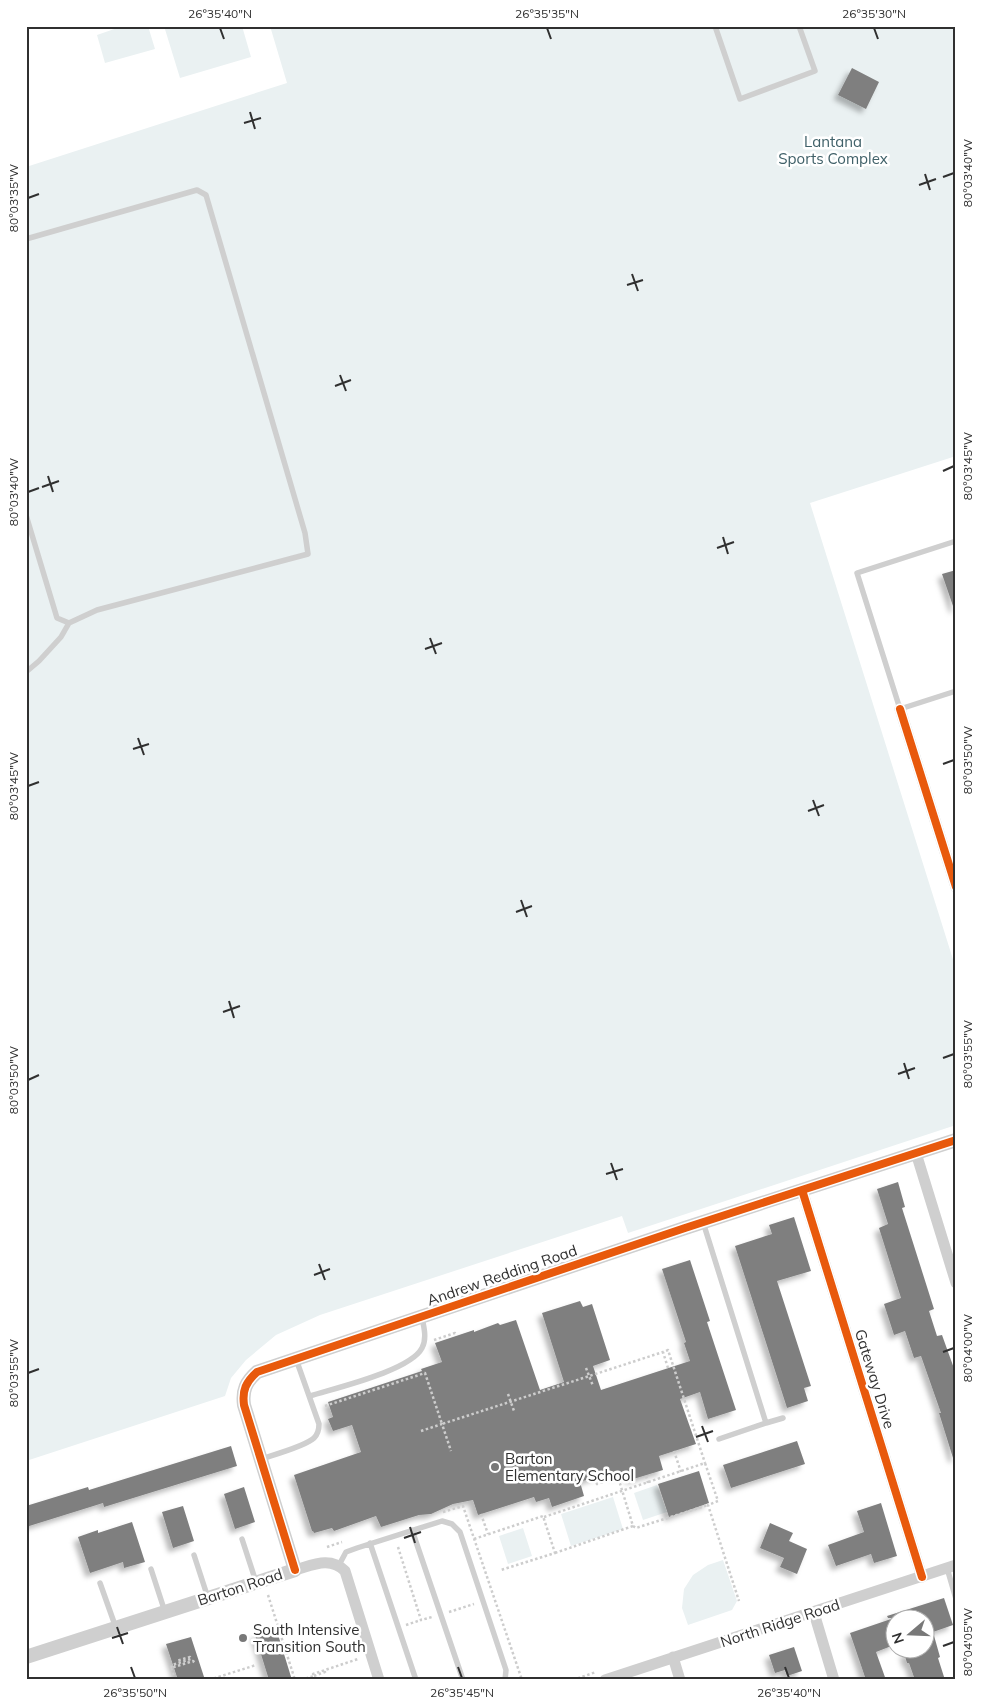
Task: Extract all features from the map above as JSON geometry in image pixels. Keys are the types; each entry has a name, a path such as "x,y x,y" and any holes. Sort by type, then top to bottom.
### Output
{"street":[{"path":"900,710 956,887"},
{"name":"Andrew Redding Road","path":"295,1570 244,1405 243,1395 245,1386 257,1372 703,1222 956,1140"},
{"path":"916,1153 956,1283"},
{"name":"Gateway Drive","path":"802,1190 922,1577"},
{"name":"Barton Road","path":"26,1657 295,1570 328,1562 339,1565"},
{"path":"339,1565 345,1571 379,1680"},
{"name":"North Ridge Road","path":"604,1680 951,1567"},
{"path":"814,1613 834,1680"},
{"path":"673,1657 680,1680"}],"lane":[{"path":"715,26 740,99 815,71 799,26"},
{"path":"26,239 197,190 206,195 305,532 308,554 97,610 69,623 61,637 26,672"},
{"path":"26,515 57,618 69,623"},
{"path":"956,542 856,573 900,710 956,691"},
{"path":"703,1222 766,1424"},
{"path":"310,1396 403,1365 415,1358 423,1347 425,1333 422,1317"},
{"path":"261,1459 306,1443 315,1438 319,1431 319,1424 296,1359"},
{"path":"719,1439 783,1418"},
{"path":"339,1565 346,1552 370,1543 442,1521 452,1524 460,1532 506,1670 506,1678 512,1680"},
{"path":"412,1530 463,1680"},
{"path":"242,1539 256,1582"},
{"path":"370,1543 416,1680"},
{"path":"194,1555 208,1598"},
{"path":"951,1567 956,1599"},
{"path":"151,1569 165,1612"},
{"path":"100,1583 116,1628"}],"path":[{"path":"423,1344 455,1333 456,1335"},
{"path":"422,1432 668,1350 718,1501 636,1528 633,1526 502,1570"},
{"path":"663,1352 668,1368"},
{"path":"586,1368 593,1386"},
{"path":"325,1406 426,1373 452,1451"},
{"path":"508,1394 514,1411"},
{"path":"674,1451 681,1472"},
{"path":"474,1538 705,1464"},
{"path":"595,1477 597,1484 617,1476 633,1526"},
{"path":"646,1476 648,1482"},
{"path":"708,1505 739,1601"},
{"path":"481,1514 488,1534"},
{"path":"544,1517 555,1553"},
{"path":"398,1547 421,1620"},
{"path":"268,1595 295,1680"},
{"path":"494,1597 506,1625 522,1680"},
{"path":"449,1612 474,1603"},
{"path":"399,1628 434,1616"},
{"path":"171,1668 172,1665 191,1659 190,1657 176,1661"},
{"path":"314,1676 313,1674 358,1659"},
{"path":"171,1668 193,1661 194,1663"},
{"path":"210,1680 256,1665"},
{"path":"171,1668 175,1680"},
{"path":"301,1680 325,1672 325,1674"}],"green space":[{"path":"123,26 148,26 155,49 105,63 97,35"},
{"path":"164,26 242,26 251,57 180,78"},
{"name":"Lantana Sports Complex","path":"270,26 956,26 956,456 810,503 956,969 956,1125 628,1233 622,1216 320,1315 276,1335 246,1360 231,1378 225,1396 26,1461 26,167 287,83"},
{"path":"657,1485 667,1512 643,1520 634,1493"},
{"path":"613,1497 623,1529 571,1546 561,1514"},
{"path":"523,1528 532,1556 508,1564 499,1536"},
{"path":"723,1560 737,1601 732,1610 688,1625 682,1608 684,1589 693,1575 708,1565"}],"building":[{"path":"852,68 879,82 866,109 838,95"},
{"path":"956,570 956,608 954,609 942,574"},
{"path":"898,1182 905,1207 902,1208 934,1309 929,1311 937,1336 942,1335 956,1374 956,1458 953,1458 939,1413 941,1413 921,1356 914,1358 905,1331 894,1335 884,1304 901,1298 879,1228 888,1224 877,1189"},
{"path":"794,1217 811,1271 777,1281 811,1386 804,1388 808,1401 787,1408 735,1246 772,1234 769,1225"},
{"path":"690,1260 710,1321 707,1322 736,1410 708,1419 700,1392 680,1399 696,1444 659,1456 663,1470 630,1480 628,1472 615,1476 613,1471 580,1482 584,1496 552,1507 549,1498 536,1502 534,1497 478,1515 473,1500 453,1504 431,1514 419,1515 381,1527 376,1516 334,1531 332,1528 314,1533 312,1531 294,1475 361,1452 352,1425 333,1431 328,1419 333,1417 328,1402 422,1371 421,1369 442,1362 435,1343 498,1323 500,1325 516,1320 540,1390 564,1382 542,1313 580,1301 583,1307 592,1304 610,1360 593,1366 601,1390 690,1361 684,1343 686,1342 662,1269"},
{"path":"797,1441 805,1464 731,1488 723,1465"},
{"path":"231,1446 237,1466 104,1507 103,1503 26,1527 26,1506 88,1487 89,1490"},
{"path":"699,1471 709,1503 669,1517 658,1484"},
{"path":"244,1487 255,1522 235,1529 224,1494"},
{"path":"881,1503 897,1556 874,1563 871,1554 836,1566 828,1545 864,1532 857,1511"},
{"path":"183,1506 194,1541 173,1548 162,1512"},
{"path":"132,1522 145,1562 124,1568 123,1562 90,1573 78,1537"},
{"path":"770,1523 793,1533 789,1541 807,1549 797,1574 780,1567 784,1558 760,1548"},
{"path":"944,1598 953,1625 934,1632 934,1608 912,1608"},
{"path":"884,1621 884,1649 876,1652 886,1680 866,1680 850,1633"},
{"path":"276,1628 292,1680 269,1680 255,1635"},
{"path":"934,1636 940,1657 938,1658 945,1680 915,1680 909,1663 907,1663 906,1658 934,1658"},
{"path":"191,1637 205,1680 178,1680 166,1644"},
{"path":"794,1647 802,1671 787,1676 785,1670 775,1673 769,1655"}],"cycle path":[{"path":"900,709 956,887"},
{"path":"295,1570 244,1405 246,1387 250,1379 257,1372 685,1228 956,1140"},
{"path":"802,1190 922,1577"}],"place":[{"name":"Barton Elementary School","path":"495,1467"},
{"name":"South Intensive Transition South","path":"243,1638"}]}
